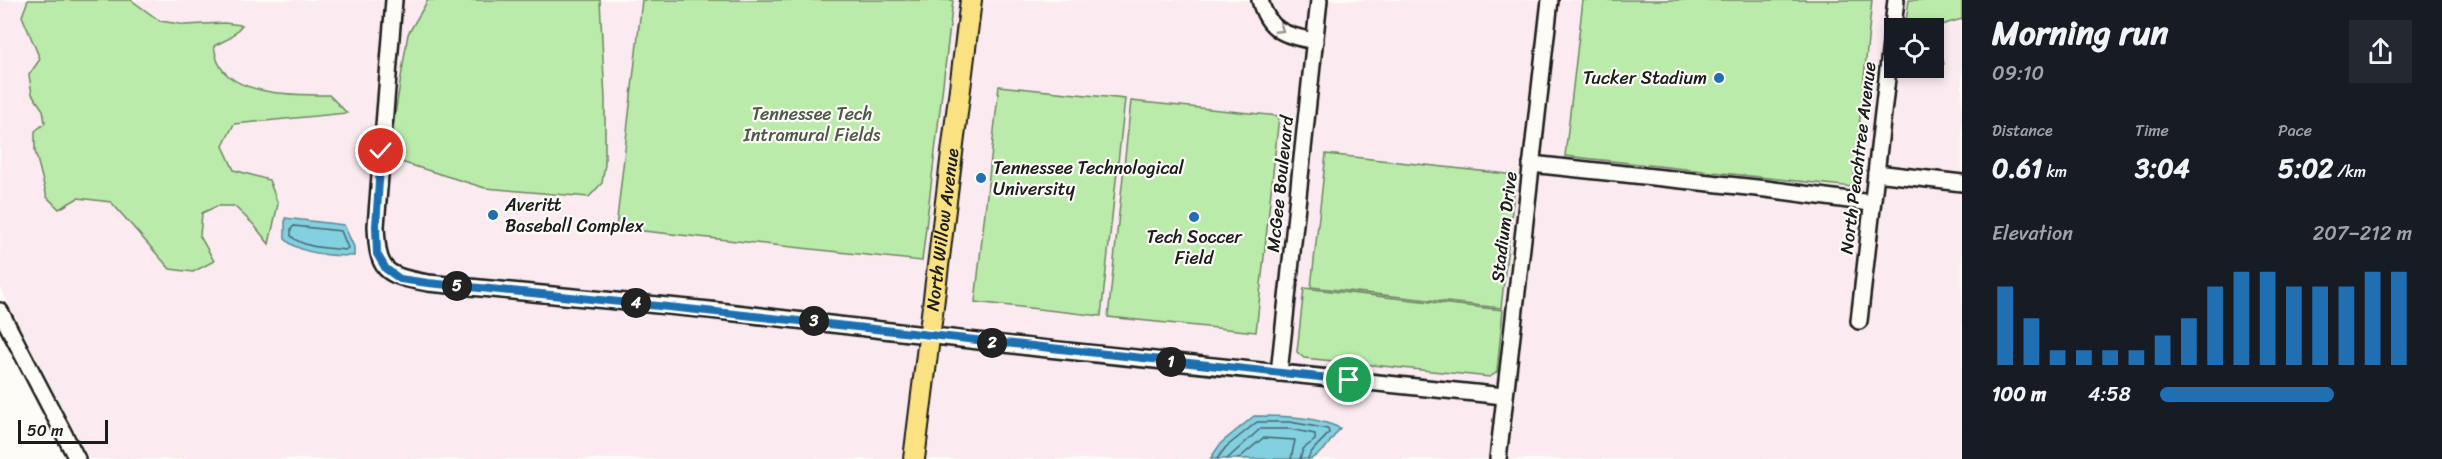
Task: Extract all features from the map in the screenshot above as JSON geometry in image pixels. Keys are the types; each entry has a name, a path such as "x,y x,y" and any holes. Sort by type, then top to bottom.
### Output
{"main road":[{"name":"North Willow Avenue","path":"914,459 970,0"}],"street":[{"path":"394,0 376,226 377,254 386,269 400,279 1504,396"},
{"path":"1260,0 1263,12 1276,30 1294,37 1315,41"},
{"name":"McGee Boulevard","path":"1279,373 1319,0"},
{"name":"Stadium Drive","path":"1498,459 1550,0"},
{"name":"North Peachtree Avenue","path":"1859,321 1896,0"},
{"path":"1531,164 1766,189 1871,203"},
{"path":"1876,173 1962,183"},
{"path":"0,311 77,459"}],"shaded area":[{"name":"Tennessee Technological University","path":"0,0 1962,0 1962,459 89,459 0,288"}],"green space":[{"path":"28,0 131,0 160,21 186,25 224,23 242,25 230,38 214,46 218,62 227,75 252,88 285,94 329,95 347,113 234,124 223,146 234,170 269,180 278,204 269,244 254,225 234,206 217,206 202,213 200,236 214,261 193,272 170,269 111,202 78,198 59,209 47,197 35,151 35,131 45,123 43,110 32,94 29,75 40,59 22,16"},
{"name":"Averitt Baseball Complex","path":"428,0 600,0 605,99 605,164 602,183 589,197 485,188 388,158 408,34"},
{"name":"Tennessee Tech Intramural Fields","path":"642,0 953,0 922,261 616,228"},
{"name":"Tucker Stadium","path":"1583,0 1872,0 1853,187 1565,156"},
{"path":"1909,0 1962,0 1962,19 1944,24 1944,18 1906,18"},
{"name":"Tech Soccer Field","path":"999,86 1125,99 1101,316 975,302"},
{"name":"Tech Soccer Field","path":"1131,101 1279,116 1256,332 1108,317"},
{"path":"1326,154 1516,175 1501,308 1311,287"},
{"path":"1304,288 1503,310 1497,372 1490,377 1304,358 1297,352"}],"water":[{"path":"285,218 344,225 354,247 354,256 317,253 291,244 285,239"},
{"path":"1254,416 1309,419 1340,428 1324,450 1311,459 1210,459 1221,443"}],"place":[{"name":"Tucker Stadium","path":"1719,78"},
{"name":"Tennessee Technological University","path":"981,178"},
{"name":"Averitt Baseball Complex","path":"493,215"},
{"name":"Tech Soccer Field","path":"1194,217"}],"route":[{"path":"381,151 376,226 377,254 386,269 400,279 710,310 1038,348 1349,380"}]}
